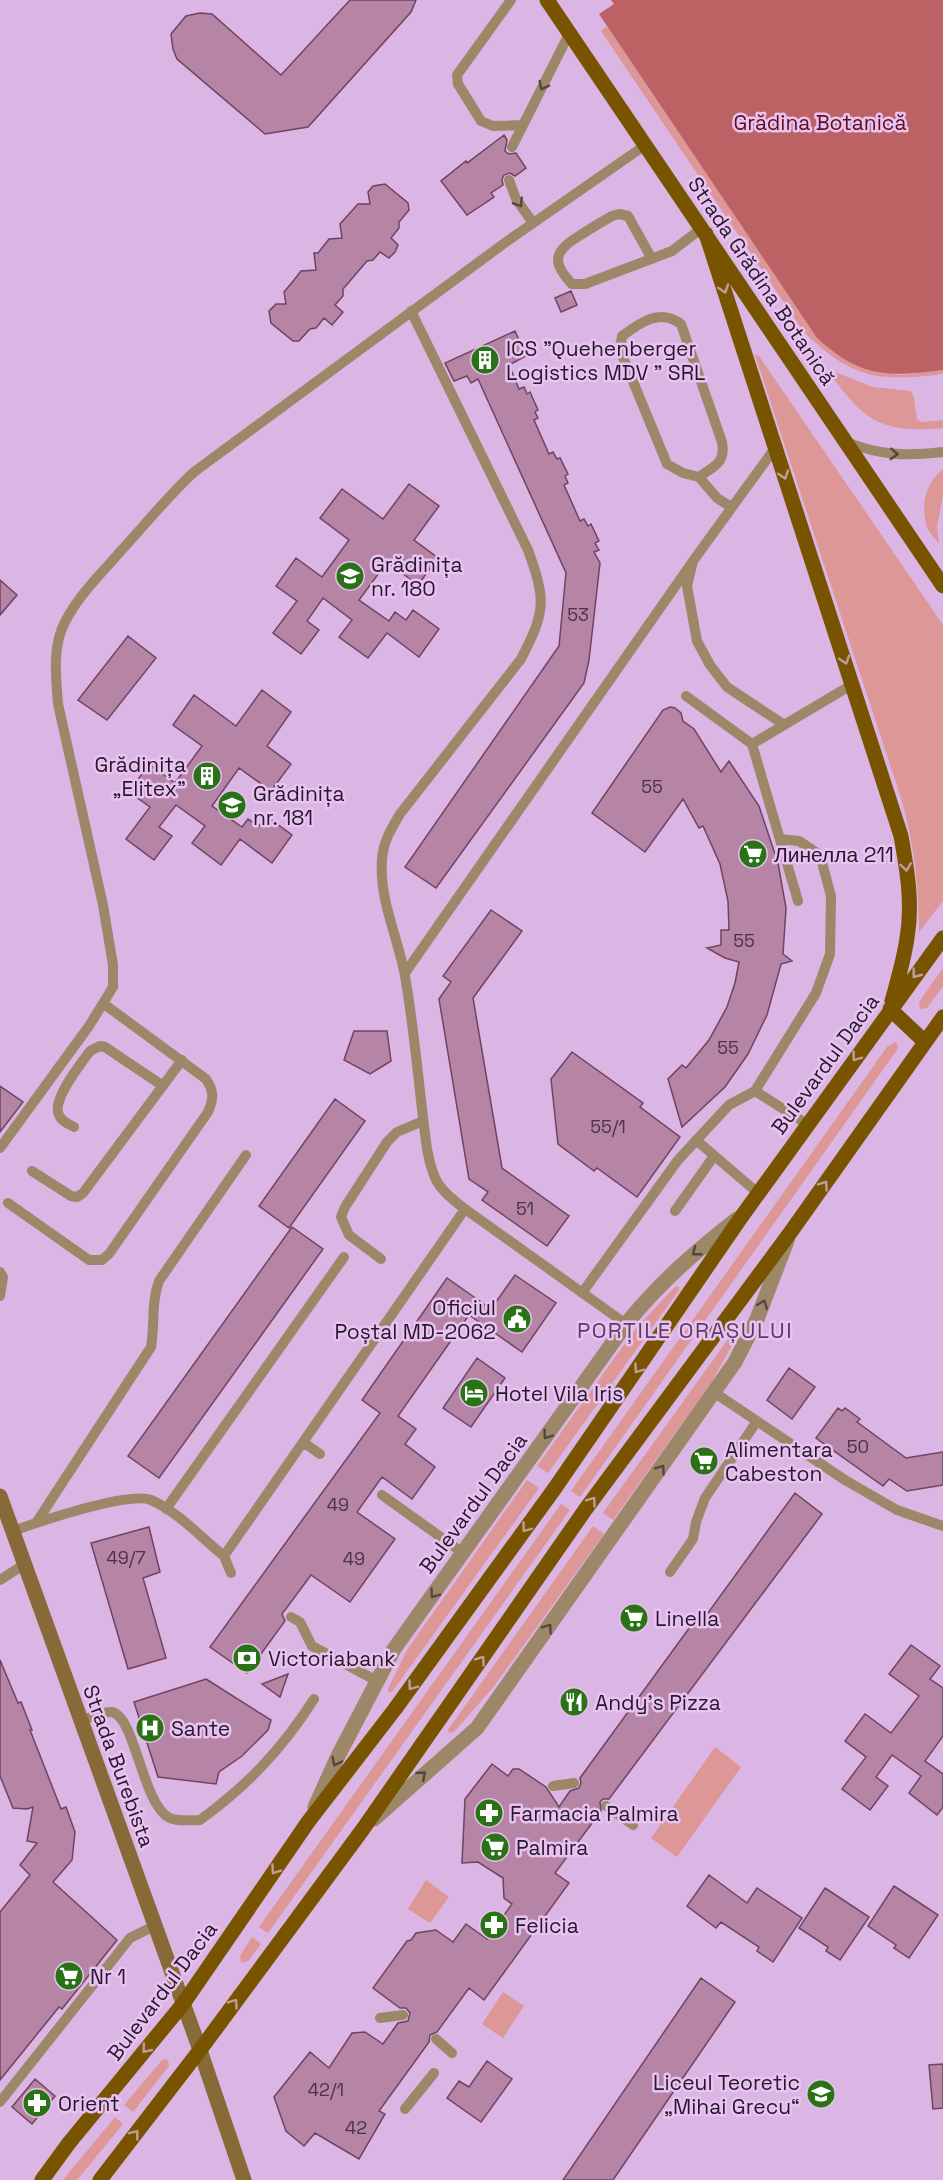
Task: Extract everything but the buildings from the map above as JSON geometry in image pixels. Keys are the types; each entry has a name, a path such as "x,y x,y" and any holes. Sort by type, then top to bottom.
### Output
{"main road":[{"name":"Strada Grădina Botanică","path":"547,0 943,586"},
{"path":"704,231 901,836 907,869 908,936 890,1010 925,1042"},
{"name":"Bulevardul Dacia","path":"42,2180 69,2143 183,2004 308,1822 395,1709 555,1488 758,1193 943,938"},
{"path":"100,2180 200,2050 363,1829 585,1510 790,1233 943,1017"},
{"name":"Strada Burebista","path":"0,1496 200,2050 244,2180"}],"street":[{"name":"Bulevardul Dacia","path":"308,1822 337,1758 394,1649 626,1324 647,1298 688,1258 742,1216"},
{"path":"363,1829 477,1728 735,1362 757,1319 790,1233"}],"lane":[{"path":"511,0 457,75 458,84 481,121 493,126 522,125"},
{"path":"512,147 569,34"},
{"path":"0,1148 104,1004 113,987 113,965 103,905 58,704 57,649 64,623 84,592 172,492 194,472 411,311 644,146"},
{"path":"509,180 516,199 533,223"},
{"path":"652,259 628,216 620,214 612,216 566,244 559,252 558,262 562,274 572,284 585,284 652,259 672,251 704,231"},
{"path":"411,311 528,550 540,584 541,600 534,633 520,658 400,814 386,838 382,860 383,883 387,910 405,973 432,1176 447,1196 626,1324"},
{"path":"699,477 721,460 724,452 722,442 681,324 671,317 660,316 636,326 622,336 620,350 667,464 683,473 699,477 717,498 731,507"},
{"path":"846,442 877,453 898,455 943,452"},
{"path":"405,973 731,507 775,448"},
{"path":"693,561 687,585 690,604 697,641 710,665 727,687 783,724"},
{"path":"752,744 853,684"},
{"path":"686,696 752,744 798,901"},
{"path":"582,1293 678,1160 729,1105 756,1091 816,993 830,954 831,896 820,855 800,842 780,839"},
{"path":"8,1203 89,1260 102,1260 109,1254 212,1104 212,1088 206,1079 104,1004"},
{"path":"74,1127 60,1118 58,1101 90,1051 95,1048 105,1047 163,1086"},
{"path":"32,1171 70,1196 77,1197 83,1193 182,1060"},
{"path":"756,1091 807,1124"},
{"path":"381,1259 349,1235 341,1217 345,1207 387,1142 398,1132 423,1121"},
{"path":"696,1140 758,1193"},
{"path":"36,1523 150,1347 154,1333 154,1294 159,1281 246,1155"},
{"path":"675,1211 714,1156"},
{"path":"224,1556 465,1209"},
{"path":"166,1509 344,1257"},
{"path":"0,1272 3,1277 0,1296"},
{"path":"715,1393 844,1480 897,1510 943,1526"},
{"path":"670,1572 693,1539 696,1522 705,1498 757,1421"},
{"path":"303,1442 320,1454"},
{"path":"382,1495 463,1553"},
{"path":"13,1530 98,1505 149,1499 166,1509 224,1556 231,1573"},
{"path":"0,1580 25,1564"},
{"path":"291,1617 300,1622 312,1646 377,1681"},
{"path":"81,1721 112,1712 121,1718 133,1741 143,1776 160,1809 174,1819 200,1820 244,1786 265,1765 293,1732 314,1699"},
{"path":"553,1786 574,1783"},
{"path":"606,1806 633,1826"},
{"path":"0,2102 130,1938 154,1926"},
{"path":"380,2018 403,2015"},
{"path":"436,2038 452,2053"},
{"path":"405,2109 434,2073"}],"shaded area":[{"path":"607,26 817,338 898,375 943,370 943,374 883,377 867,374 836,359 803,331 601,31"},
{"path":"755,355 759,356 943,625 943,901 919,932 915,866 902,801"},
{"path":"828,371 873,387 911,391 917,420 923,422 943,420 943,428 904,429 875,420 852,401"},
{"path":"943,469 943,495 937,526 939,544 929,532 924,508 926,493 932,480"},
{"path":"943,968 943,986 927,1008 920,1009 919,1002"},
{"path":"895,1042 898,1045 897,1050 580,1497 571,1491 887,1047"},
{"path":"676,1286 679,1290 548,1473 537,1466 636,1328"},
{"path":"739,1324 742,1327 711,1383 613,1520 603,1513"},
{"path":"527,1480 539,1488 392,1692 389,1693 388,1689 407,1650"},
{"path":"561,1504 570,1510 268,1933 259,1927"},
{"path":"593,1526 604,1534 494,1686 454,1732 449,1733 448,1730"},
{"path":"715,1747 741,1767 677,1857 651,1838"},
{"path":"426,1880 449,1897 430,1923 408,1909"},
{"path":"252,1937 261,1944 248,1961 241,1963 240,1956"},
{"path":"503,1992 524,2006 503,2038 482,2024"},
{"path":"163,2059 168,2060 169,2066 133,2112 124,2105"},
{"path":"115,2117 123,2124 77,2180 63,2180"}],"green space":[{"name":"Grădina Botanică","path":"611,0 943,0 943,370 906,374 876,372 847,361 817,338 599,14 614,4"}],"place":[{"name":"ICS \"Quehenberger Logistics MDV \" SRL","path":"485,360"},
{"name":"Grădinița nr. 180","path":"350,576"},
{"name":"Grădinița „Elitex”","path":"207,776"},
{"name":"Grădinița nr. 181","path":"232,805"},
{"name":"Линелла 211","path":"753,854"},
{"name":"Oficiul Poștal MD-2062","path":"517,1319"},
{"name":"Hotel Vila Iris","path":"474,1393"},
{"name":"Alimentara Cabeston","path":"704,1461"},
{"name":"Linella","path":"634,1618"},
{"name":"Victoriabank","path":"247,1658"},
{"name":"Andy's Pizza","path":"574,1702"},
{"name":"Sante","path":"150,1728"},
{"name":"Farmacia Palmira","path":"489,1813"},
{"name":"Palmira","path":"495,1847"},
{"name":"Felicia","path":"494,1925"},
{"name":"Nr 1","path":"69,1976"},
{"name":"Liceul Teoretic „Mihai Grecu“","path":"821,2094"},
{"name":"Orient","path":"37,2103"}],"district":[{"name":"PORȚILE ORAȘULUI","path":"685,1330"}]}
